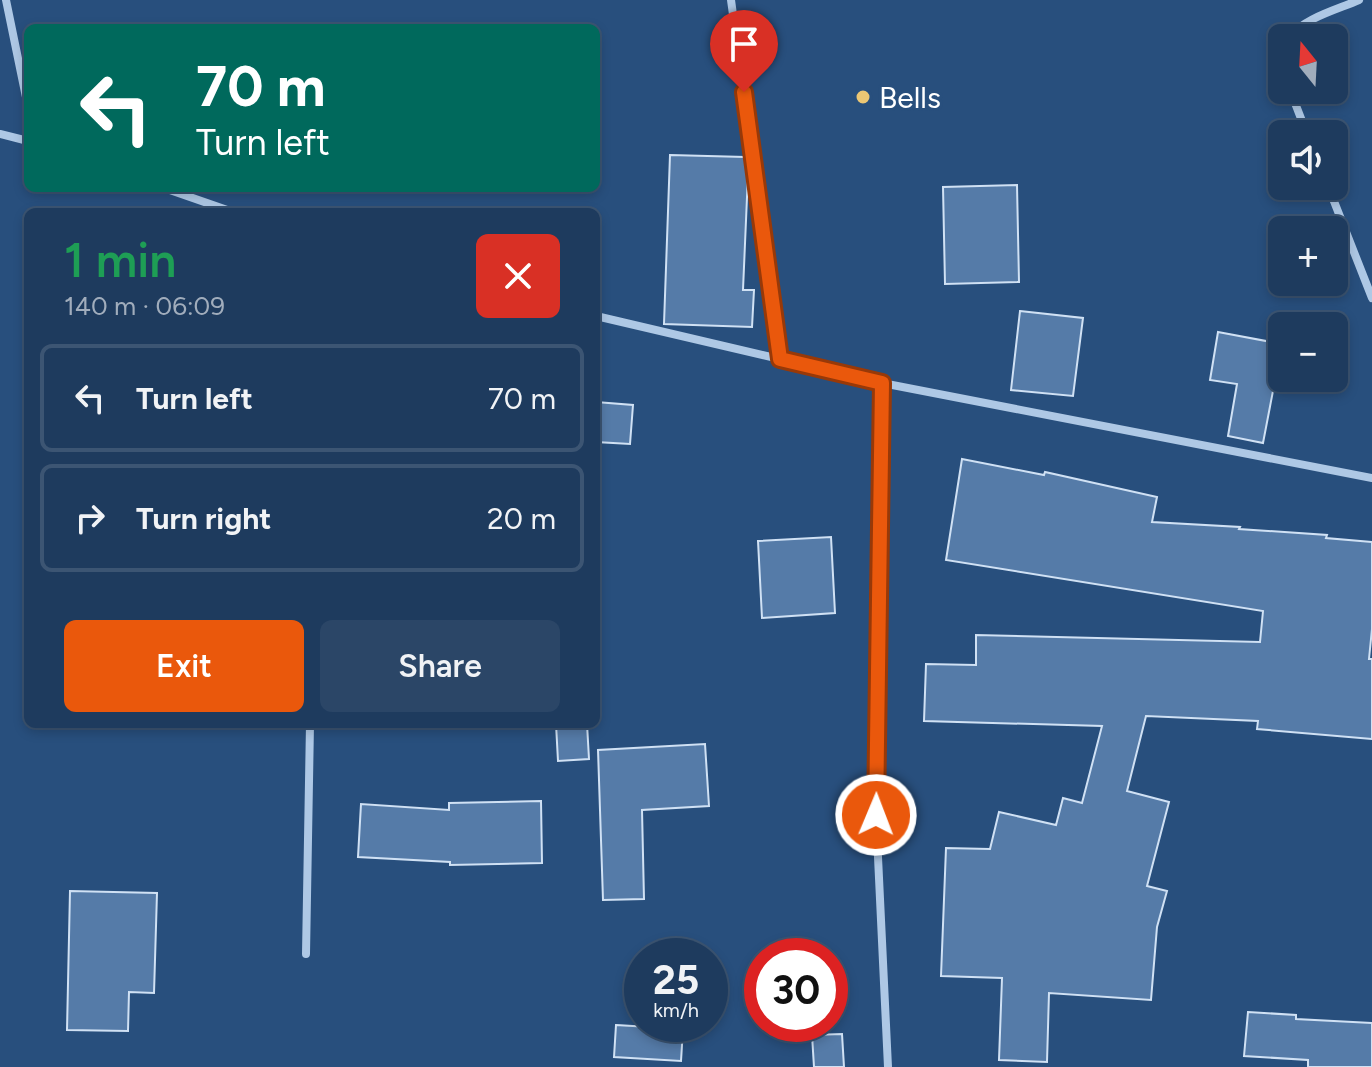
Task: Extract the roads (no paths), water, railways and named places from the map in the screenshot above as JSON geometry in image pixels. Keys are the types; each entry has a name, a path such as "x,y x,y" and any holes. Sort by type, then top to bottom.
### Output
{"street":[{"path":"6,0 24,88"},
{"path":"731,0 780,359"},
{"path":"1306,24 1359,0"},
{"path":"0,134 24,140"},
{"path":"176,192 222,208"},
{"path":"1334,200 1372,298"},
{"path":"600,317 882,383 1372,478"},
{"path":"882,383 876,815 888,1067"},
{"path":"306,954 310,728"}],"place":[{"name":"Bells","path":"863,97"}]}
